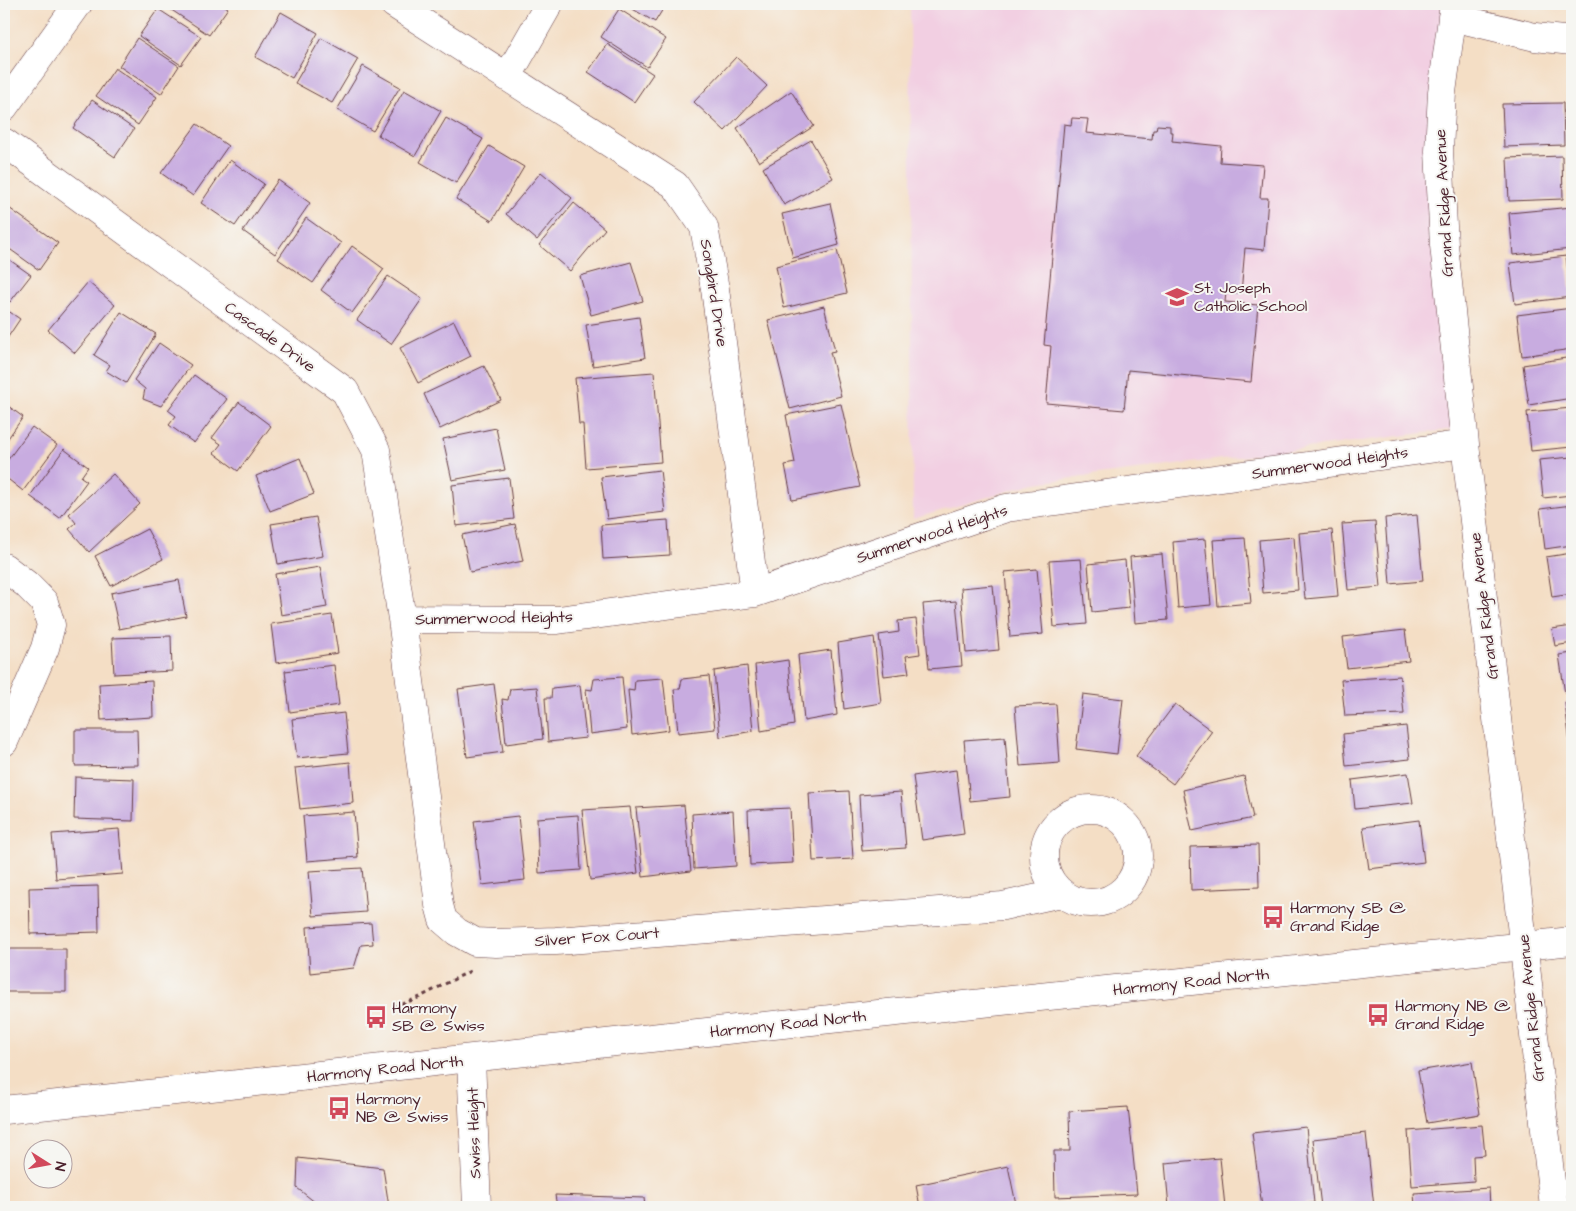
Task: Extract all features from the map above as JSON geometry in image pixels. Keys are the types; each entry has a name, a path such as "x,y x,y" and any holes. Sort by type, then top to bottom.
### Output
{"street":[{"path":"4,107 78,4"},
{"name":"Songbird Drive","path":"394,4 675,185 704,227 715,289 755,593"},
{"path":"508,76 549,4"},
{"path":"1453,10 1535,37 1572,40"},
{"name":"Grand Ridge Avenue","path":"1453,10 1442,92 1439,151 1444,245 1465,444 1554,1207"},
{"name":"Cascade Drive","path":"4,142 344,391 376,450 402,619"},
{"name":"Summerwood Heights","path":"402,619 558,620 755,593 1006,508 1465,444"},
{"path":"4,567 26,584 44,602 51,624 45,648 4,742"},
{"path":"402,619 439,905 443,920 456,932 475,942"},
{"name":"Silver Fox Court","path":"475,942 556,941 1003,906 1061,894"},
{"name":"Harmony Road North","path":"4,1110 660,1037 1572,941"},
{"name":"Swiss Height","path":"471,1059 477,1207"}],"path":[{"path":"394,1007 418,998 478,967 475,942"}],"shaded area":[{"name":"St. Joseph Catholic School","path":"910,4 1443,4 1454,429 1035,483 913,519"}],"building":[{"path":"169,4 222,4 228,8 209,35 167,7"},
{"path":"624,4 666,4 655,22"},
{"path":"158,9 201,37 181,65 139,36"},
{"path":"619,9 666,39 647,67 601,37"},
{"path":"281,12 318,33 292,78 255,57"},
{"path":"137,38 179,66 161,94 119,66"},
{"path":"321,38 358,59 332,103 295,83"},
{"path":"607,44 653,74 634,102 588,72"},
{"path":"736,57 767,86 725,131 694,102"},
{"path":"363,66 400,87 373,131 337,110"},
{"path":"115,68 157,97 138,125 96,96"},
{"path":"404,90 441,111 415,156 378,135"},
{"path":"791,91 814,126 759,162 737,128"},
{"path":"92,100 134,129 115,157 73,128"},
{"path":"1563,103 1564,145 1504,147 1502,104"},
{"path":"446,118 483,139 456,183 420,162"},
{"path":"1072,118 1088,119 1086,133 1152,139 1153,130 1156,130 1157,125 1170,126 1170,132 1173,132 1172,141 1221,146 1220,162 1263,165 1260,198 1268,198 1264,250 1245,248 1241,293 1226,292 1225,302 1258,305 1251,382 1128,370 1124,410 1046,403 1051,346 1044,345 1064,124 1071,125"},
{"path":"197,124 228,146 193,196 161,173"},
{"path":"811,140 833,178 784,205 763,168"},
{"path":"489,146 524,167 492,221 456,199"},
{"path":"1562,156 1563,199 1509,201 1507,158"},
{"path":"230,160 264,184 235,226 201,203"},
{"path":"541,172 572,198 537,240 506,214"},
{"path":"278,180 310,203 275,254 243,231"},
{"path":"574,203 605,229 570,271 539,245"},
{"path":"830,203 839,245 793,258 782,214"},
{"path":"1572,207 1572,249 1513,255 1509,213"},
{"path":"9,208 58,243 39,270 4,245 4,215"},
{"path":"306,218 341,243 313,283 278,259"},
{"path":"352,246 384,269 352,313 321,290"},
{"path":"837,250 847,293 784,308 776,266"},
{"path":"4,256 31,275 10,302 4,298"},
{"path":"1566,256 1571,297 1515,304 1510,263"},
{"path":"631,262 643,301 591,315 580,276"},
{"path":"388,276 422,299 391,344 357,320"},
{"path":"88,282 115,305 75,353 48,330"},
{"path":"824,306 835,351 830,352 841,396 790,409 768,320"},
{"path":"4,308 20,319 4,343"},
{"path":"1572,308 1572,349 1522,356 1517,315"},
{"path":"121,312 156,334 126,383 106,371 110,365 94,355"},
{"path":"639,317 645,358 593,366 586,325"},
{"path":"454,321 471,356 418,383 400,348"},
{"path":"159,343 191,365 161,406 143,399 145,389 134,380"},
{"path":"1572,357 1572,398 1529,405 1523,365"},
{"path":"484,366 501,400 440,429 424,394"},
{"path":"654,372 661,462 586,468 583,424 579,424 575,378"},
{"path":"194,375 227,399 194,443 169,425 176,416 168,410"},
{"path":"239,402 271,426 238,471 214,453 221,444 212,438"},
{"path":"4,403 23,417 4,444"},
{"path":"841,404 860,487 792,500 785,465 795,463 786,415"},
{"path":"1572,408 1572,447 1531,451 1527,412"},
{"path":"32,427 57,445 23,491 4,476 4,465"},
{"path":"496,428 505,470 452,480 443,439"},
{"path":"64,449 88,467 81,477 87,481 60,518 30,496"},
{"path":"1572,457 1572,495 1543,498 1539,460"},
{"path":"300,458 314,494 270,511 256,476"},
{"path":"660,470 665,512 607,519 601,477"},
{"path":"113,474 140,504 89,552 69,529 76,523 69,514"},
{"path":"509,478 514,519 456,526 452,485"},
{"path":"1572,505 1572,545 1545,549 1540,509"},
{"path":"1417,515 1423,581 1390,584 1385,518"},
{"path":"316,517 323,556 278,564 271,524"},
{"path":"668,520 670,555 603,559 601,525"},
{"path":"1375,522 1381,587 1348,590 1342,524"},
{"path":"515,524 523,561 470,572 462,535"},
{"path":"147,529 163,559 111,586 95,556"},
{"path":"1332,530 1338,596 1305,599 1299,533"},
{"path":"1294,537 1298,590 1263,593 1259,540"},
{"path":"1245,538 1251,603 1218,606 1213,540"},
{"path":"1205,539 1211,605 1178,608 1173,542"},
{"path":"1572,553 1572,594 1552,597 1546,557"},
{"path":"1162,554 1168,620 1135,623 1130,557"},
{"path":"1081,559 1087,624 1054,627 1049,561"},
{"path":"1125,560 1129,608 1092,612 1088,564"},
{"path":"320,567 327,607 281,615 275,574"},
{"path":"1037,569 1043,634 1010,637 1005,572"},
{"path":"179,580 186,616 119,629 111,593"},
{"path":"993,585 999,650 966,653 961,588"},
{"path":"956,601 962,666 929,669 923,604"},
{"path":"332,615 338,653 276,663 271,624"},
{"path":"916,619 920,654 906,656 909,673 884,676 879,635 899,632 898,621"},
{"path":"1572,626 1572,643 1555,646 1552,629"},
{"path":"1405,630 1409,661 1347,668 1343,637"},
{"path":"171,636 172,671 114,674 112,638"},
{"path":"874,637 881,703 844,709 838,643"},
{"path":"831,650 837,715 804,721 798,655"},
{"path":"1572,653 1572,693 1565,694 1559,655"},
{"path":"788,660 794,725 761,731 755,665"},
{"path":"334,665 339,705 290,712 285,671"},
{"path":"747,666 753,731 720,737 714,671"},
{"path":"709,676 715,729 678,733 674,689 680,689 682,679"},
{"path":"1400,676 1404,714 1345,716 1341,680"},
{"path":"622,677 627,729 590,734 586,689 592,690 594,679"},
{"path":"663,678 669,730 632,735 628,690 634,691 635,680"},
{"path":"152,681 153,717 101,720 99,684"},
{"path":"494,684 503,752 467,757 458,689"},
{"path":"580,685 586,738 548,742 545,698 551,698 552,688"},
{"path":"537,687 543,739 506,744 502,699 508,700 510,689"},
{"path":"1083,694 1123,699 1117,754 1076,749"},
{"path":"1572,702 1572,744 1570,744 1565,703"},
{"path":"1056,704 1060,763 1020,766 1015,706"},
{"path":"1175,704 1212,731 1173,784 1136,756"},
{"path":"344,713 348,753 297,758 292,719"},
{"path":"1406,726 1410,759 1346,766 1343,734"},
{"path":"75,730 137,730 138,765 75,766"},
{"path":"1005,737 1010,797 970,801 964,740"},
{"path":"350,762 353,803 300,809 295,768"},
{"path":"956,770 964,834 922,840 913,776"},
{"path":"1408,773 1413,803 1355,809 1352,780"},
{"path":"1244,776 1253,818 1192,831 1183,790"},
{"path":"75,777 134,779 133,821 74,819"},
{"path":"849,791 853,859 813,861 809,793"},
{"path":"901,792 906,848 862,851 859,795"},
{"path":"684,805 691,871 643,877 636,808"},
{"path":"630,807 638,873 590,880 582,810"},
{"path":"790,808 793,863 750,865 748,810"},
{"path":"733,811 736,866 694,869 692,814"},
{"path":"354,812 358,857 307,861 303,816"},
{"path":"578,815 581,870 539,873 537,818"},
{"path":"518,816 525,880 482,885 474,821"},
{"path":"1419,820 1424,862 1369,869 1363,827"},
{"path":"119,829 123,874 56,879 52,834"},
{"path":"1258,845 1259,887 1191,890 1190,847"},
{"path":"362,868 366,912 313,916 309,871"},
{"path":"98,886 99,932 30,934 29,888"},
{"path":"371,923 373,944 361,945 354,968 310,973 307,927"},
{"path":"4,949 66,949 66,992 4,992"},
{"path":"1472,1062 1480,1114 1427,1123 1418,1071"},
{"path":"1128,1107 1137,1194 1055,1197 1054,1151 1070,1151 1069,1111"},
{"path":"1482,1125 1485,1155 1473,1156 1474,1181 1412,1186 1408,1131"},
{"path":"1306,1127 1314,1203 1262,1207 1252,1133"},
{"path":"1366,1133 1374,1207 1321,1207 1313,1139"},
{"path":"298,1158 383,1168 389,1207 316,1207 316,1203 297,1188"},
{"path":"1220,1158 1225,1207 1169,1207 1165,1163"},
{"path":"1008,1166 1016,1204 1002,1207 920,1207 916,1185"},
{"path":"1489,1188 1490,1207 1415,1207 1414,1193"},
{"path":"555,1195 644,1198 645,1207 557,1207"}],"place":[{"name":"St. Joseph Catholic School","path":"1177,297"},
{"name":"Harmony SB @ Grand Ridge","path":"1273,917"},
{"name":"Harmony NB @ Grand Ridge","path":"1378,1015"},
{"name":"Harmony SB @ Swiss","path":"376,1017"},
{"name":"Harmony NB @ Swiss","path":"339,1108"}]}
